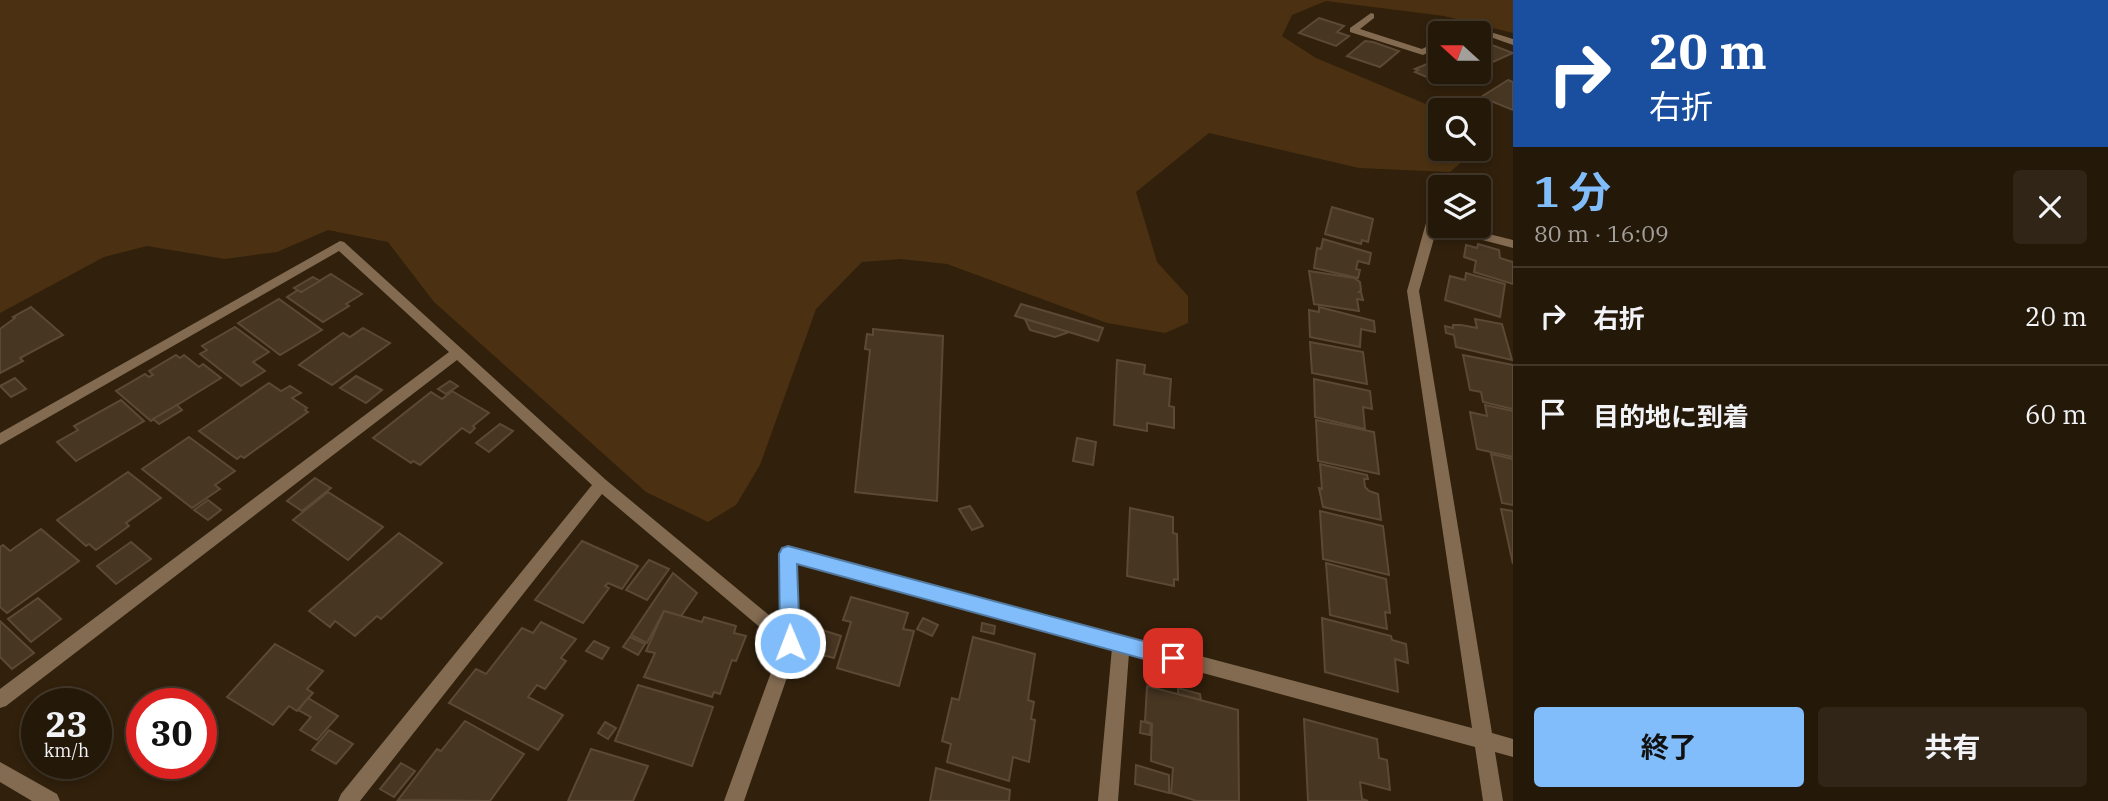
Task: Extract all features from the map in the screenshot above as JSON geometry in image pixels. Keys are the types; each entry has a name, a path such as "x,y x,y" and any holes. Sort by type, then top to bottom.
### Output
{"street":[{"path":"1371,16 1353,30 1423,52 1428,49"},
{"path":"1491,36 1513,43"},
{"path":"1428,237 1413,290 1493,801"},
{"path":"1491,238 1513,244"},
{"path":"0,440 340,246 601,484 790,643"},
{"path":"0,700 456,354"},
{"path":"348,801 601,484"},
{"path":"734,801 790,643 788,554 1513,748"},
{"path":"1108,801 1121,644"},
{"path":"0,771 50,801"}],"shaded area":[{"path":"0,0 1513,0 1513,33 1491,28 1491,21 1464,21 1326,1 1292,15 1282,36 1316,58 1428,105 1428,161 1463,161 1450,172 1359,168 1209,133 1136,192 1157,262 1188,296 1188,323 1165,333 1107,323 947,264 901,259 862,262 816,309 760,465 736,505 708,522 646,492 434,302 388,242 328,230 277,252 225,259 147,246 104,257 0,313"}],"building":[{"path":"1319,18 1344,26 1337,32 1349,36 1336,46 1299,33"},
{"path":"1365,41 1399,51 1380,67 1347,56"},
{"path":"1491,45 1513,53 1491,63"},
{"path":"1428,64 1428,78 1415,72 1418,70 1415,69"},
{"path":"1508,80 1513,82 1513,110 1491,101 1491,98 1481,97"},
{"path":"1332,207 1373,219 1368,242 1362,240 1361,244 1325,234"},
{"path":"1323,239 1371,253 1369,264 1358,261 1358,278 1314,268 1317,248 1321,249"},
{"path":"1478,244 1499,250 1500,258 1513,262 1513,284 1474,272 1476,261 1464,257 1466,245 1477,248"},
{"path":"1309,271 1354,278 1360,282 1359,292 1363,300 1357,299 1359,311 1314,304"},
{"path":"1466,273 1505,284 1500,317 1445,300 1450,276 1465,280"},
{"path":"331,274 362,294 346,304 349,306 323,322 287,297 298,290 301,292"},
{"path":"313,277 320,281 301,292 294,288"},
{"path":"279,299 322,330 280,355 238,323"},
{"path":"1021,304 1103,328 1098,341 1015,316"},
{"path":"31,307 63,335 20,358 23,361 0,373 0,329 15,318 13,317"},
{"path":"1319,307 1374,321 1375,332 1361,329 1360,347 1310,337 1309,310 1319,312"},
{"path":"1025,319 1069,332 1055,337 1030,330"},
{"path":"1475,319 1502,324 1512,360 1456,347 1454,335 1446,333 1445,326 1477,328"},
{"path":"235,327 269,352 253,362 265,371 241,386 200,354 207,350 202,346"},
{"path":"363,328 390,343 332,385 299,365 343,333 350,337"},
{"path":"873,329 943,336 937,501 855,492 870,350 865,349 867,334 873,335"},
{"path":"1310,342 1363,352 1367,384 1312,373"},
{"path":"176,355 180,358 184,355 199,367 203,364 221,378 151,421 116,391 145,374 149,377 153,375 149,371"},
{"path":"1463,355 1513,365 1513,409 1483,402 1481,392 1470,390"},
{"path":"1117,360 1145,365 1144,374 1171,379 1169,406 1174,407 1174,428 1147,423 1147,431 1114,425"},
{"path":"356,376 382,390 366,403 340,388"},
{"path":"15,378 26,389 11,397 0,386"},
{"path":"1314,379 1370,391 1372,409 1363,407 1365,429 1315,417"},
{"path":"450,381 458,386 446,394 438,389"},
{"path":"269,383 281,391 290,386 301,393 292,398 307,408 305,410 308,412 244,458 241,456 237,459 199,431"},
{"path":"452,391 489,413 473,426 475,428 470,433 462,428 420,465 413,461 411,463 373,438 431,392 442,399"},
{"path":"121,400 144,421 76,461 57,442 78,430 74,426"},
{"path":"177,405 182,410 159,424 153,419"},
{"path":"1485,405 1513,411 1513,457 1477,449 1470,412 1487,416"},
{"path":"1316,420 1374,432 1379,474 1318,461"},
{"path":"500,424 513,431 489,452 476,443"},
{"path":"189,437 235,471 215,485 220,489 192,508 142,469"},
{"path":"1077,438 1096,442 1093,465 1073,461"},
{"path":"1491,454 1513,459 1513,505 1502,503"},
{"path":"1320,464 1367,475 1368,479 1364,479 1365,487 1378,494 1381,520 1323,507 1319,488 1322,489"},
{"path":"128,472 161,498 126,523 129,526 96,550 89,544 86,546 57,520"},
{"path":"315,478 331,488 302,511 287,501"},
{"path":"328,492 383,527 348,560 293,520"},
{"path":"208,500 221,510 208,520 194,510"},
{"path":"970,506 983,526 972,530 959,509"},
{"path":"1130,508 1173,517 1173,533 1177,534 1178,580 1174,579 1174,586 1127,576"},
{"path":"1501,509 1513,511 1513,564"},
{"path":"1320,511 1383,526 1389,575 1323,559"},
{"path":"41,529 79,561 7,613 0,607 0,547 3,545 10,551"},
{"path":"399,533 442,563 381,619 377,616 355,636 335,621 330,627 309,611"},
{"path":"582,541 638,566 622,589 608,583 605,586 609,588 583,623 535,600"},
{"path":"131,542 151,559 116,584 97,566"},
{"path":"649,560 669,569 647,600 626,590"},
{"path":"1326,563 1386,579 1390,613 1385,612 1387,629 1330,615"},
{"path":"673,573 697,593 681,616 664,611 647,643 631,635"},
{"path":"851,597 908,613 903,629 914,631 899,686 837,668 851,622 843,620"},
{"path":"38,598 61,619 31,642 8,619"},
{"path":"664,611 702,622 704,617 736,626 734,633 746,636 736,661 732,660 720,694 714,692 712,697 644,677 655,653 646,651"},
{"path":"923,618 938,625 932,636 917,629"},
{"path":"1322,618 1391,636 1392,640 1406,644 1408,663 1395,659 1398,692 1325,672"},
{"path":"0,621 34,653 12,669 0,657"},
{"path":"541,622 576,639 561,658 566,661 545,689 537,685 528,697 563,715 538,750 449,703 476,669 486,674 522,628 533,633"},
{"path":"982,623 995,626 994,634 981,631"},
{"path":"819,629 841,636 834,658 811,652"},
{"path":"630,637 645,644 638,655 623,647"},
{"path":"973,637 1035,654 1028,700 1034,702 1031,719 1035,720 1029,762 1013,757 1009,781 947,762 951,744 942,741 952,698 959,700"},
{"path":"594,641 609,648 602,659 586,651"},
{"path":"275,644 323,671 307,689 313,693 297,711 289,706 273,725 227,697"},
{"path":"638,685 713,707 692,766 615,741"},
{"path":"1147,686 1238,710 1239,801 1197,801 1171,793 1173,768 1151,761 1152,724 1145,721"},
{"path":"1178,688 1200,694 1201,700 1178,694"},
{"path":"308,698 338,716 317,740 300,730 311,717 298,710"},
{"path":"1304,719 1377,739 1379,758 1387,760 1390,790 1360,782 1362,799 1368,801 1308,801"},
{"path":"465,721 524,754 490,801 398,800 437,749 441,751"},
{"path":"1141,721 1151,724 1150,735 1140,733"},
{"path":"605,722 616,728 608,739 598,733"},
{"path":"329,730 353,744 336,764 312,750"},
{"path":"591,749 648,766 633,801 568,801"},
{"path":"401,763 415,771 394,797 380,789"},
{"path":"1136,765 1169,775 1169,793 1135,784"},
{"path":"936,768 1010,790 1009,801 930,801"}],"route":[{"path":"790,643 788,554 1173,658"}]}
